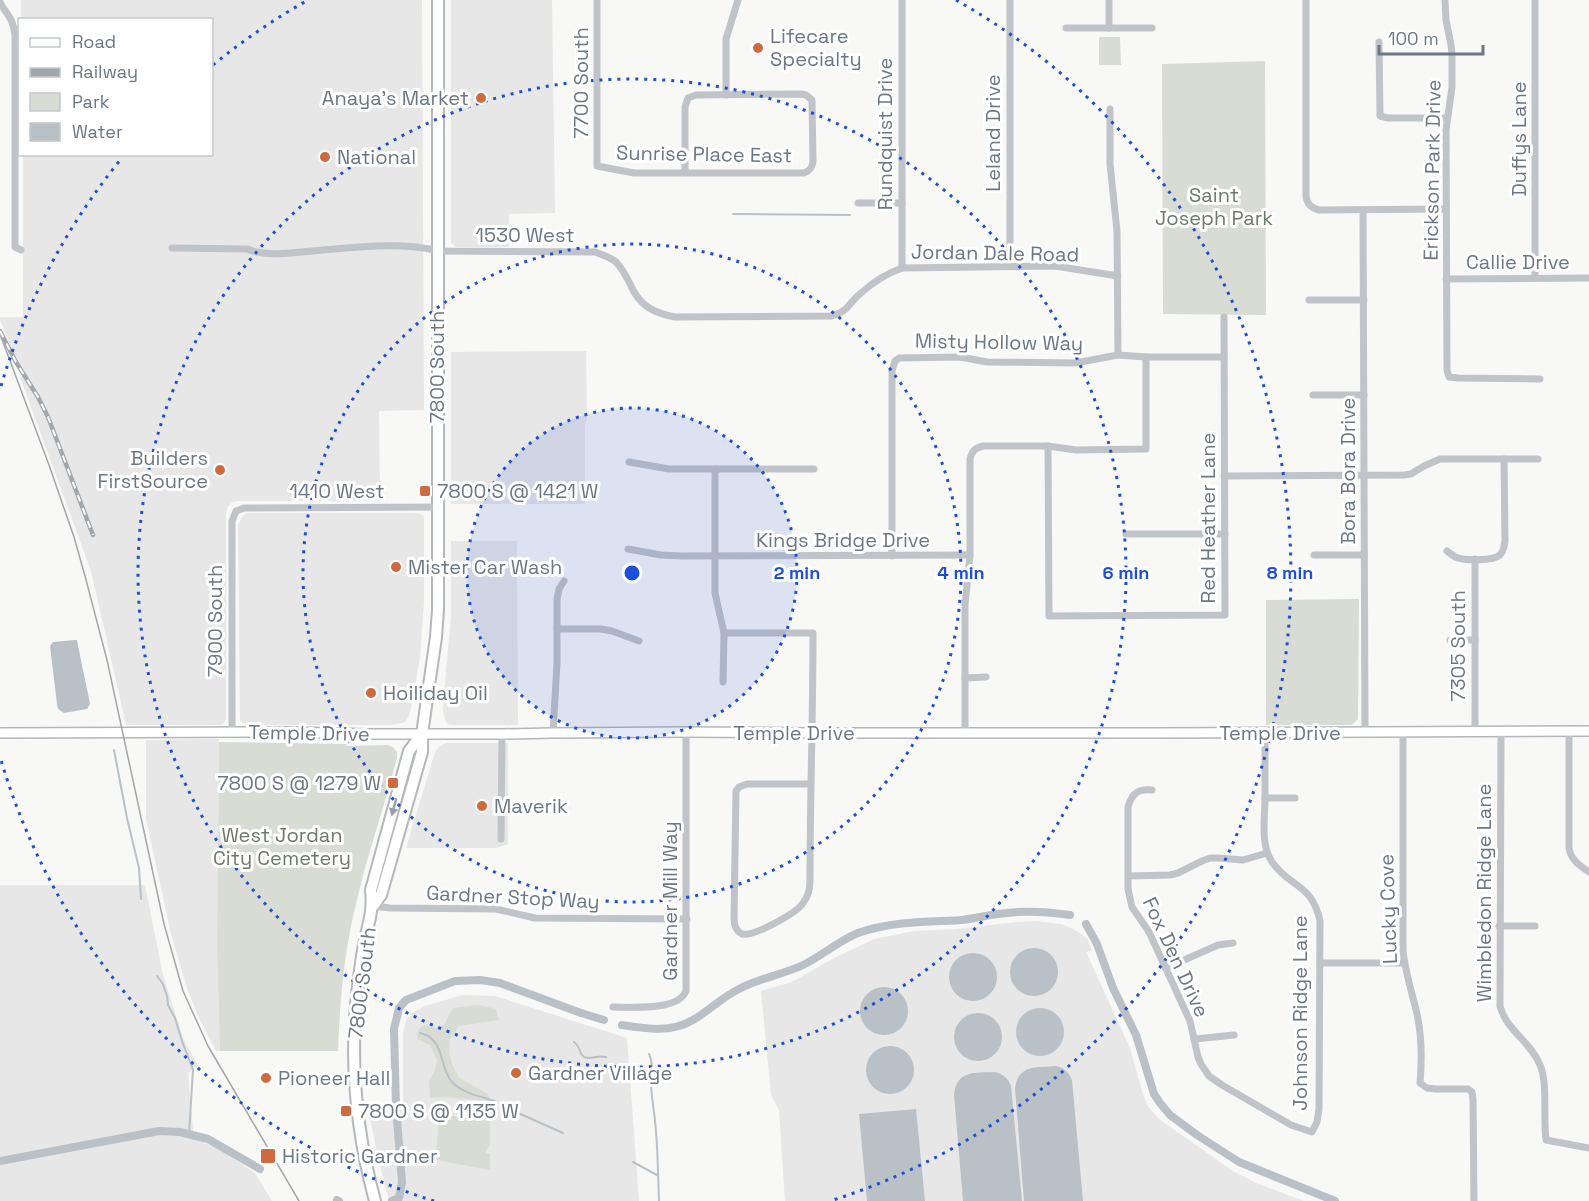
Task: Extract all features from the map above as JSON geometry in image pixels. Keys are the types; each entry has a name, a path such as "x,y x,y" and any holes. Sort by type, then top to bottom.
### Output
{"main road":[{"name":"7800 South","path":"375,1201 360,1134 356,1099 354,1060 358,985 373,906 371,890 409,751 422,734 438,610 438,0"}],"street":[{"name":"7700 South","path":"597,0 597,166"},
{"path":"685,173 685,107 688,98 696,95 726,95 726,39 738,0"},
{"name":"Rundquist Drive","path":"902,0 902,268"},
{"name":"Leland Drive","path":"1010,0 1010,266"},
{"path":"1109,0 1110,28"},
{"path":"1306,0 1306,196 1309,205 1319,210 1446,208"},
{"name":"Erickson Park Drive","path":"1445,0 1452,54 1452,87 1447,117 1446,208 1449,377 1540,379"},
{"name":"Duffys Lane","path":"1535,0 1535,278"},
{"path":"0,2 14,26 15,246 21,250"},
{"path":"1066,28 1152,28"},
{"path":"1379,42 1380,116 1447,117"},
{"name":"Sunrise Place East","path":"597,166 634,173 804,173 810,170 813,162 813,105 810,97 801,94 726,95"},
{"path":"1110,109 1110,164 1117,218 1118,355 1224,357"},
{"path":"858,202 902,202"},
{"name":"Bora Bora Drive","path":"1364,210 1365,732"},
{"name":"1530 West","path":"172,248 247,249 256,253 286,253 355,247 422,247 438,251 595,252 607,256 618,264 626,274 638,299 647,308 661,314 675,316 831,316 849,308"},
{"name":"Jordan Dale Road","path":"849,308 862,292 902,268 1069,267 1118,276"},
{"name":"Callie Drive","path":"1446,279 1589,278"},
{"path":"1309,300 1364,300"},
{"name":"Red Heather Lane","path":"1048,447 1049,616 1225,615 1224,317"},
{"name":"Misty Hollow Way","path":"892,556 892,371 895,361 907,357 960,357 987,362 1075,363 1118,355"},
{"path":"965,733 965,605 970,555 970,459 974,449 983,446 1077,450 1146,449 1146,357"},
{"path":"1313,395 1364,395"},
{"path":"1224,476 1411,474 1440,459 1538,459"},
{"path":"1447,551 1463,559 1491,559 1503,551 1505,541 1504,459"},
{"path":"629,462 662,469 814,469"},
{"path":"715,469 715,593 723,633 723,682"},
{"name":"1410 West","path":"236,511 244,507 439,507"},
{"name":"7900 South","path":"232,733 232,520 236,511"},
{"path":"1126,534 1225,534"},
{"name":"Kings Bridge Drive","path":"628,549 661,555 716,556 970,555"},
{"path":"1314,555 1364,555"},
{"name":"7305 South","path":"1475,559 1475,733"},
{"path":"553,733 557,663 557,594 564,581"},
{"path":"557,628 601,629 639,641"},
{"path":"723,633 813,633 809,892 798,910 789,916 748,934 740,933 735,927 734,918 735,791 747,784 810,784"},
{"path":"1450,640 1475,640"},
{"path":"965,678 986,677"},
{"name":"Temple Drive","path":"0,733 686,732 812,734 1589,731"},
{"name":"Gardner Mill Way","path":"613,1007 650,1007 678,1001 683,997 687,986 686,732"},
{"name":"Lucky Cove","path":"1402,732 1402,931 1404,963 1419,1029 1422,1066 1420,1083 1427,1088 1468,1089 1472,1092 1474,1201"},
{"name":"Wimbledon Ridge Lane","path":"1501,732 1500,1006 1505,1020 1540,1064 1544,1082 1546,1140 1589,1148"},
{"path":"1569,732 1570,853 1576,863 1589,872"},
{"path":"1129,876 1170,875 1210,858 1243,860 1268,854 1265,836 1265,733"},
{"path":"501,839 502,734"},
{"name":"Fox Den Drive","path":"1152,790 1137,793 1131,798 1128,807 1128,890 1132,907 1149,932 1190,1022 1201,1064 1209,1076 1215,1080 1292,1125 1312,1131"},
{"path":"1265,798 1295,798"},
{"name":"Johnson Ridge Lane","path":"1268,854 1277,869 1312,898 1320,921 1319,1109 1317,1122 1312,1131"},
{"name":"Gardner Stop Way","path":"373,906 496,909 535,918 687,919"},
{"path":"1500,926 1535,926"},
{"path":"1166,968 1218,945 1233,942"},
{"path":"1320,963 1404,963"},
{"path":"1195,1039 1234,1035"}],"shaded area":[{"path":"21,0 422,0 424,410 379,411 380,501 236,501 228,507 226,513 226,718 221,725 126,725 91,571 20,377 26,373 13,352 0,320 0,317 23,317 23,156 213,156 213,18 21,18"},
{"path":"451,0 552,0 555,213 509,214 509,247 456,247 451,243"},
{"path":"586,351 585,504 451,504 451,352"},
{"path":"251,513 418,513 424,516 424,602 420,658 411,708 405,722 392,725 246,725 240,721 238,525 242,517"},
{"path":"451,541 517,541 518,725 452,725 447,724 445,720 443,710 451,617"},
{"path":"219,739 217,946 220,1051 216,1051 187,988 171,934 146,819 146,740"},
{"path":"446,743 508,743 508,844 497,848 406,848 435,752"},
{"path":"0,885 145,885 163,975 183,1038 198,1066 188,1073 194,1139 218,1148 255,1173 272,1201 0,1201"},
{"path":"1036,921 1061,924 1087,938 1092,950 1086,952 1130,1048 1147,1105 1159,1119 1233,1171 1256,1183 1304,1201 785,1201 779,1110 771,1095 761,991 792,982 874,939 914,931"},
{"name":"Gardner Village","path":"463,995 495,996 627,1038 639,1201 389,1201 369,1114 403,1108 403,1033 406,1020 413,1012 425,1006"}],"green space":[{"path":"1099,37 1120,37 1121,65 1099,65"},
{"name":"Saint Joseph Park","path":"1265,61 1266,315 1163,314 1162,64"},
{"path":"1359,599 1358,719 1352,725 1266,725 1266,600"},
{"name":"West Jordan City Cemetery","path":"219,742 387,745 393,747 397,752 361,882 349,938 341,994 338,1051 220,1051 217,946"},
{"path":"478,1005 496,1009 499,1020 459,1026 450,1039 449,1053 459,1078 488,1094 490,1101 430,1098 429,1080 435,1071 437,1060 430,1045 417,1039 418,1030 423,1025 437,1028 444,1025 453,1008"},
{"path":"439,1114 490,1121 490,1146 486,1153 490,1154 490,1170 436,1160"}],"water":[{"path":"77,640 90,704 87,709 64,713 58,709 50,646 53,642"},
{"path":"1034,948 1051,955 1058,972 1051,989 1034,996 1017,989 1010,972 1017,955"},
{"path":"973,953 990,960 997,977 990,994 973,1001 956,994 949,977 956,960"},
{"path":"884,987 901,994 908,1011 901,1028 884,1035 867,1028 860,1011 867,994"},
{"path":"1040,1008 1057,1015 1064,1032 1057,1049 1040,1056 1023,1049 1016,1032 1023,1015"},
{"path":"978,1013 995,1020 1002,1037 995,1054 978,1061 961,1054 954,1037 961,1020"},
{"path":"890,1046 907,1053 914,1070 907,1087 890,1094 873,1087 866,1070 873,1053"},
{"path":"1055,1066 1065,1070 1072,1080 1083,1201 1024,1201 1015,1088 1017,1080 1024,1071"},
{"path":"994,1072 1004,1076 1011,1086 1022,1201 963,1201 954,1094 959,1081 968,1074"},
{"path":"916,1109 925,1201 867,1201 859,1114"}],"waterway":[{"path":"733,214 850,215"},
{"path":"114,750 139,868 141,899"},
{"path":"622,1025 659,1029 685,1024 739,989 803,965 851,936 871,929 896,924 962,920 1015,912 1070,915"},
{"path":"1086,924 1097,944 1113,988 1136,1035 1154,1094 1170,1115 1239,1162 1335,1201"},
{"path":"157,976 163,984 168,1005 175,1018 193,1070 189,1134"},
{"path":"392,1201 399,1198 402,1182 396,1107 394,1029 399,1008 406,1000 455,981 480,980 500,983 604,1020"},
{"path":"420,1033 429,1037 436,1044 448,1077 456,1086 495,1101"},
{"path":"574,1042 584,1057 606,1057"},
{"path":"649,1054 652,1065 651,1085 657,1141 659,1201"},
{"path":"627,1069 633,1070 651,1082"},
{"path":"516,1112 563,1133"},
{"path":"0,1161 159,1131 180,1132 208,1139 260,1169"},
{"path":"633,1162 657,1175"}],"tram line":[{"path":"0,334 49,465 85,576 107,660 164,924 183,991 208,1046 299,1201"}],"railway":[{"path":"0,331 48,417 93,535"}],"place":[{"name":"Lifecare Specialty","path":"758,48"},
{"name":"Anaya's Market","path":"481,98"},
{"name":"National","path":"325,157"},
{"name":"Builders FirstSource","path":"220,470"},
{"name":"7800 S @ 1421 W","path":"425,491"},
{"name":"Mister Car Wash","path":"396,567"},
{"name":"Hoiliday Oil","path":"371,693"},
{"name":"7800 S @ 1279 W","path":"393,783"},
{"name":"Maverik","path":"482,806"},
{"name":"Gardner Village","path":"516,1073"},
{"name":"Pioneer Hall","path":"266,1078"},
{"name":"7800 S @ 1135 W","path":"346,1111"},
{"name":"Historic Gardner","path":"268,1156"}]}
